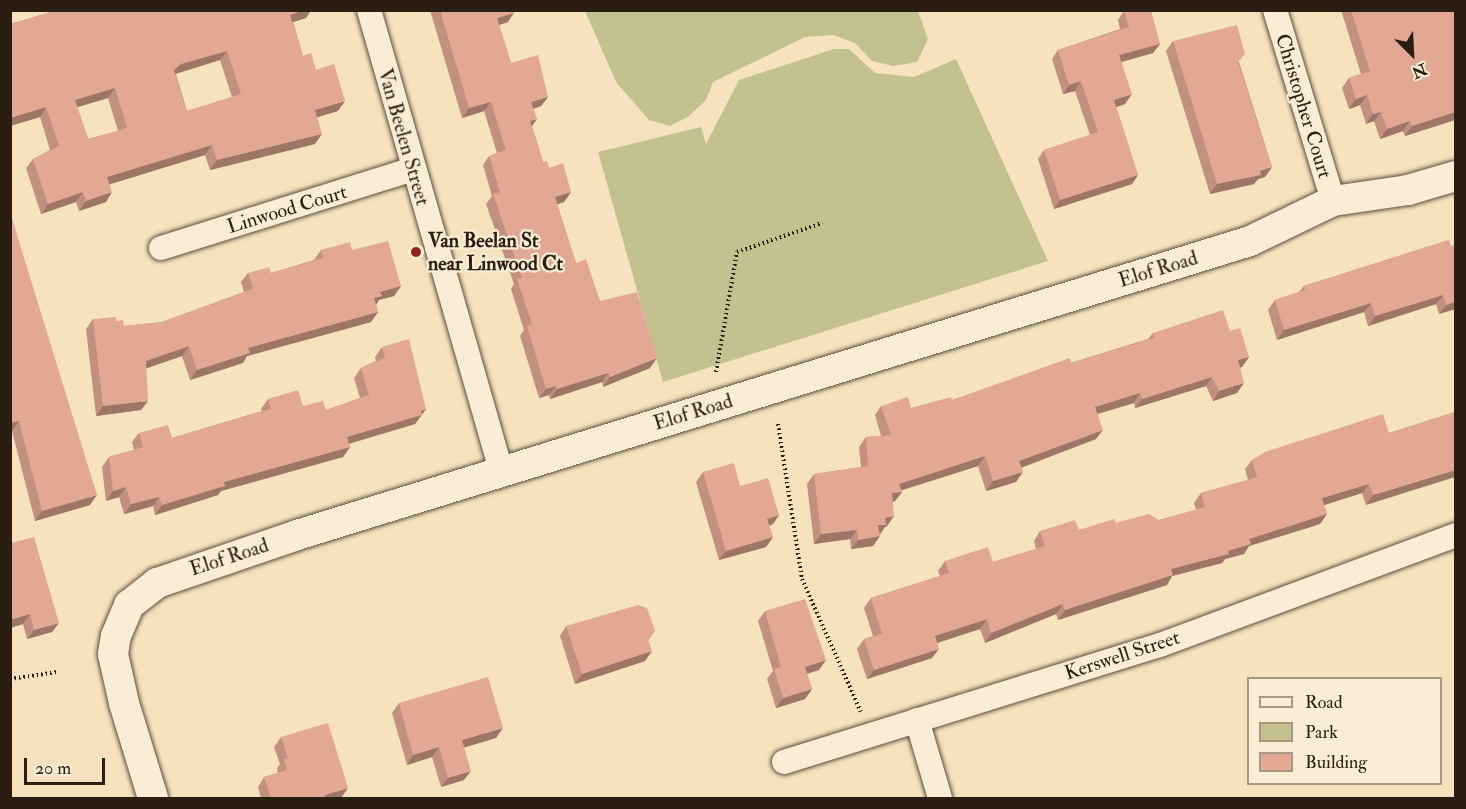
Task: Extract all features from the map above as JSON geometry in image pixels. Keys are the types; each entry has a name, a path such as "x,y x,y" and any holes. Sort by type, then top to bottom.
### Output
{"street":[{"name":"Van Beelen Street","path":"369,10 501,471"},
{"name":"Christopher Court","path":"1275,10 1334,201"},
{"name":"Linwood Court","path":"161,248 413,169"},
{"name":"Elof Road","path":"153,798 126,712 113,654 121,621 142,593 171,576 501,471 1250,241 1334,201 1408,190 1455,176"},
{"name":"Kerswell Street","path":"784,762 1160,645 1455,535"},
{"path":"917,720 940,798"}],"path":[{"path":"716,372 737,252 822,223"},
{"path":"778,424 802,579 871,735"},
{"path":"10,679 57,672"}],"green space":[{"path":"585,11 918,11 928,39 917,62 893,66 872,61 855,43 833,35 805,37 713,82 706,100 688,117 670,126 649,120 616,82"},
{"path":"834,49 849,49 875,73 914,77 956,59 1048,261 663,382 598,152 701,127 706,144 739,80"}],"building":[{"path":"58,10 304,10 290,15 303,56 311,53 316,70 334,64 345,101 315,110 322,134 217,160 212,145 107,177 112,192 86,201 83,192 48,204 33,159 59,146 46,107 10,118 10,24","holes":["227,51 241,94 187,111 174,70 181,64","115,88 127,128 88,139 75,100"]},
{"path":"440,10 514,10 514,13 497,18 511,63 538,55 548,97 531,102 537,119 530,121 543,162 547,161 549,168 563,163 571,192 555,197 576,263 586,259 600,301 637,292 657,358 610,377 608,373 557,389 556,386 546,389 527,326 532,324 517,279 522,278 493,194 500,192 489,156 506,150 491,102 469,108"},
{"path":"1151,10 1160,44 1119,55 1132,94 1114,100 1138,175 1060,200 1044,150 1098,132 1081,81 1069,85 1058,50 1129,27 1124,11"},
{"path":"1351,10 1455,10 1455,112 1412,126 1410,121 1387,129 1381,112 1373,114 1367,95 1356,99 1349,78 1370,71"},
{"path":"1237,25 1245,54 1238,62 1272,167 1260,171 1261,175 1217,184 1173,41"},
{"path":"10,212 97,495 42,511 19,421 10,423"},
{"path":"1449,240 1451,246 1455,245 1455,302 1446,305 1443,295 1375,316 1371,303 1284,330 1275,300 1305,290 1304,286"},
{"path":"388,241 401,286 380,292 382,296 374,298 378,312 248,348 250,353 197,370 189,346 146,361 148,401 103,406 93,319 116,317 116,321 123,320 124,326 162,322 253,289 248,273 269,267 271,273 323,258 321,250 350,242 352,250"},
{"path":"1223,310 1230,331 1240,328 1249,357 1238,360 1244,383 1219,391 1212,377 1142,399 1140,393 1095,407 1103,430 1019,461 1023,472 993,481 985,456 899,484 902,492 892,493 894,516 885,518 886,525 878,525 880,536 858,540 857,530 821,534 814,474 868,466 866,437 891,435 881,406 908,397 911,408 951,397 952,400 1070,358 1071,363 1154,338 1153,333"},
{"path":"409,339 426,409 421,411 422,415 347,437 350,447 224,482 225,486 162,505 159,497 131,504 126,487 113,491 109,457 143,447 139,433 168,425 172,438 271,409 268,399 298,390 303,406 323,401 326,410 369,395 361,368 385,358 382,347"},
{"path":"1455,412 1455,470 1373,495 1369,484 1322,498 1327,514 1249,539 1251,544 1228,551 1229,554 1171,569 1173,575 1065,610 1063,604 991,633 987,619 935,636 939,649 874,670 864,639 882,634 871,598 949,573 945,561 988,547 993,562 1045,546 1040,531 1075,520 1079,530 1114,519 1116,523 1149,514 1159,520 1205,507 1201,493 1257,477 1252,460 1265,452 1383,414 1389,433"},
{"path":"734,463 740,486 768,478 779,515 767,519 773,537 726,551 703,472"},
{"path":"34,537 59,623 34,630 30,614 10,620 10,552 13,551 11,543"},
{"path":"805,599 826,660 805,667 812,689 783,698 774,669 781,667 765,611"},
{"path":"638,605 647,608 655,631 648,639 652,651 582,674 566,626"},
{"path":"488,677 503,728 462,740 471,771 448,778 439,747 413,755 399,703"},
{"path":"328,723 348,788 325,795 326,798 271,798 264,777 287,770 284,759 288,758 281,737"}],"place":[{"name":"Van Beelan St near Linwood Ct","path":"416,252"}]}
